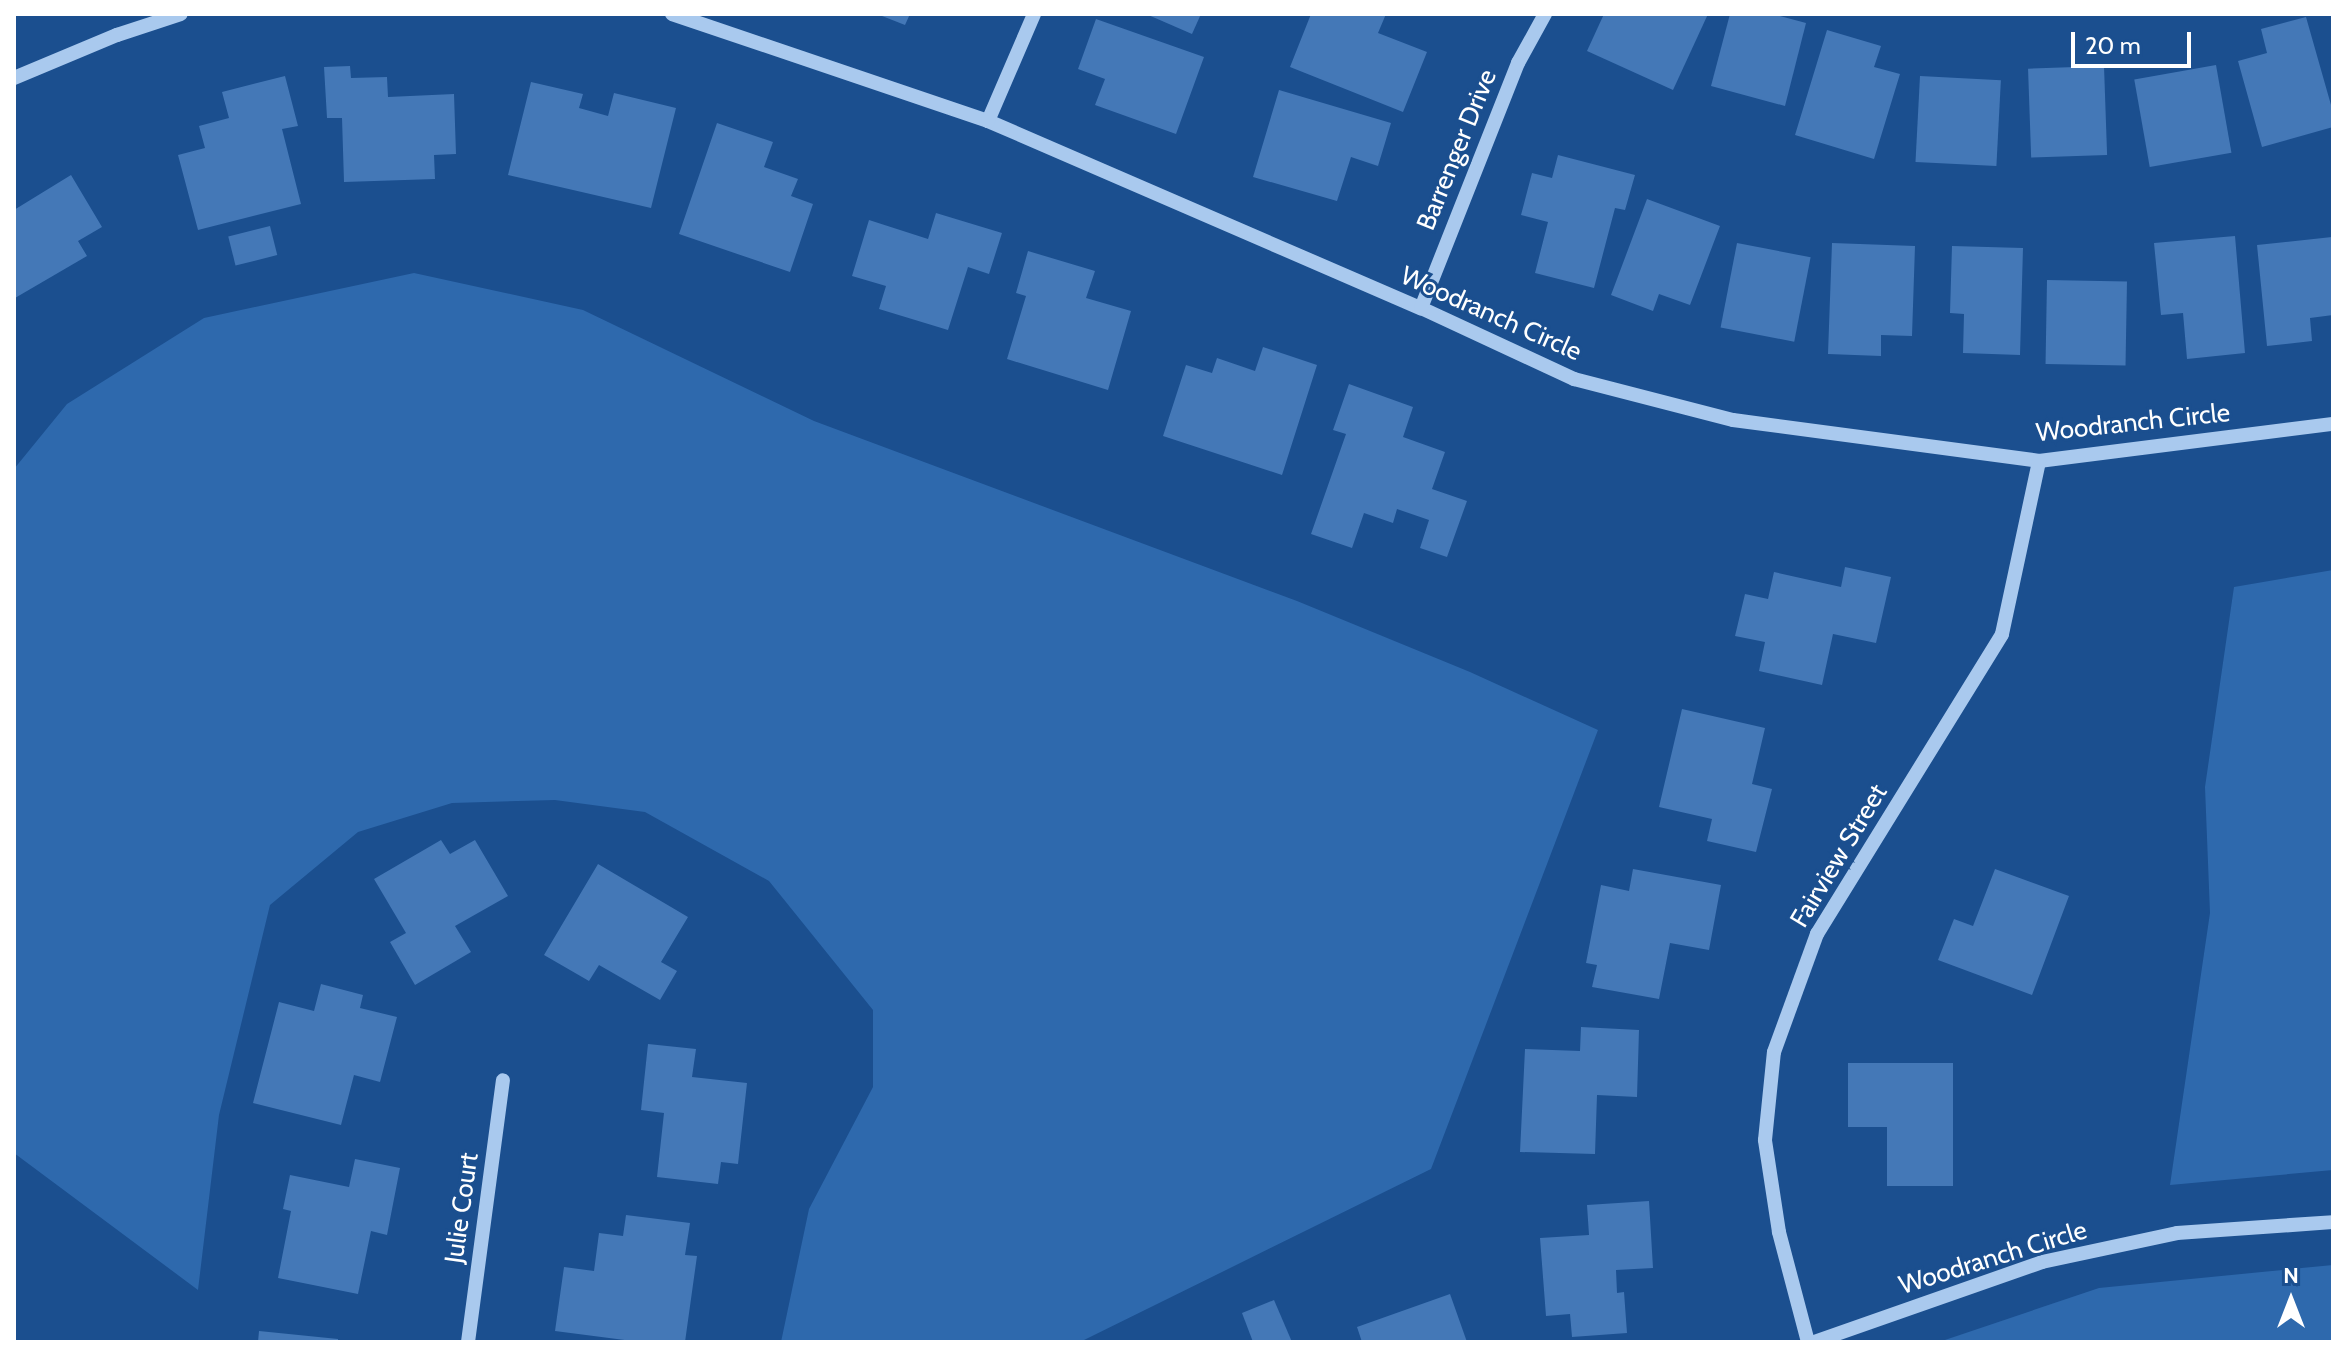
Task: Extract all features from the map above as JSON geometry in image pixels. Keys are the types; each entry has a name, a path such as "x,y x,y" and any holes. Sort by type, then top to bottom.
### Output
{"street":[{"path":"14,78 117,35 181,14"},
{"name":"Woodranch Circle","path":"672,14 988,121 1421,308 1574,379 1733,420 2039,461 2333,424"},
{"path":"988,121 1034,14"},
{"name":"Barrenger Drive","path":"1421,308 1518,63 1545,14"},
{"name":"Fairview Street","path":"1811,1342 1779,1232 1765,1140 1774,1052 1817,934 2002,634 2039,461"},
{"name":"Julie Court","path":"468,1342 503,1080"},
{"name":"Woodranch Circle","path":"1811,1342 2042,1262 2177,1233 2333,1222"}],"shaded area":[{"path":"414,273 583,310 814,421 1297,601 1470,672 1598,730 1431,1169 1080,1342 781,1342 809,1209 873,1087 873,1010 769,881 645,812 555,800 452,803 358,832 270,905 219,1115 198,1290 14,1153 14,469 67,404 204,318"},
{"path":"2333,570 2333,1170 2170,1185 2210,913 2205,787 2234,587"},
{"path":"2333,1265 2333,1342 1939,1342 2099,1288"}],"building":[{"path":"877,14 910,14 905,25"},
{"path":"1146,14 1201,14 1192,34"},
{"path":"1311,14 1386,14 1378,33 1427,52 1403,112 1290,67"},
{"path":"1604,14 1708,14 1673,90 1587,51"},
{"path":"1730,14 1772,14 1806,23 1785,106 1711,86"},
{"path":"2306,17 2333,112 2333,127 2262,147 2238,61 2267,53 2261,29"},
{"path":"1096,19 1204,57 1176,134 1095,105 1105,79 1078,69"},
{"path":"1827,30 1881,46 1874,67 1900,74 1874,159 1795,135"},
{"path":"2216,65 2231,153 2150,167 2134,79"},
{"path":"350,66 351,78 387,77 388,97 454,94 456,154 434,155 435,179 344,182 342,118 327,118 324,67"},
{"path":"2104,66 2107,155 2031,158 2028,69"},
{"path":"285,76 298,126 282,129 301,204 198,230 178,155 205,148 199,126 229,118 222,92"},
{"path":"1920,76 2001,80 1996,166 1915,162"},
{"path":"531,82 583,94 579,108 608,116 614,93 676,108 651,208 508,175"},
{"path":"1279,90 1391,123 1378,166 1351,157 1337,201 1253,177"},
{"path":"717,123 773,142 764,167 798,179 791,196 813,204 790,272 679,234"},
{"path":"1558,155 1635,175 1625,210 1615,208 1594,288 1535,273 1548,222 1521,215 1532,173 1552,178"},
{"path":"71,175 102,227 78,241 87,256 15,298 14,210"},
{"path":"1647,199 1720,226 1690,305 1659,294 1653,311 1611,295"},
{"path":"936,213 1002,233 989,274 968,267 948,330 879,309 886,286 852,276 869,220 928,239"},
{"path":"270,226 277,255 236,266 228,236"},
{"path":"2235,236 2245,353 2187,359 2183,313 2161,315 2154,243"},
{"path":"2332,237 2333,315 2310,318 2312,341 2267,346 2257,245"},
{"path":"1737,243 1811,257 1794,342 1721,327"},
{"path":"1832,243 1915,246 1912,336 1881,335 1881,356 1828,354"},
{"path":"1952,246 2023,248 2020,355 1963,353 1964,314 1950,313"},
{"path":"1028,251 1095,271 1086,298 1131,311 1108,390 1007,359 1026,296 1016,293"},
{"path":"2047,280 2127,281 2126,365 2046,364"},
{"path":"1263,347 1317,365 1282,475 1163,436 1186,365 1212,373 1217,358 1255,371"},
{"path":"1349,384 1413,407 1403,437 1445,452 1432,489 1467,501 1447,557 1420,548 1429,520 1397,509 1393,523 1364,513 1352,548 1311,534 1346,434 1333,430"},
{"path":"1845,567 1891,577 1876,643 1833,634 1822,685 1759,671 1765,642 1735,636 1745,594 1768,599 1774,572 1841,587"},
{"path":"1682,709 1765,728 1752,784 1772,789 1756,852 1707,841 1712,819 1659,807"},
{"path":"441,840 450,854 475,840 508,896 455,926 471,952 415,985 390,942 406,933 374,879"},
{"path":"598,864 688,917 661,962 677,971 660,1000 599,965 589,981 544,955"},
{"path":"1633,869 1721,885 1709,950 1670,943 1659,999 1592,987 1597,965 1586,963 1601,885 1629,891"},
{"path":"1995,869 2069,896 2032,995 1938,960 1954,919 1973,926"},
{"path":"321,984 363,995 360,1008 397,1017 380,1082 354,1075 341,1125 253,1103 279,1002 314,1011"},
{"path":"1581,1027 1639,1030 1637,1097 1597,1095 1595,1154 1520,1152 1525,1049 1580,1051"},
{"path":"648,1044 696,1049 692,1077 747,1083 738,1164 721,1162 718,1184 657,1177 664,1113 641,1110"},
{"path":"1848,1063 1953,1063 1953,1186 1887,1186 1887,1127 1848,1127"},
{"path":"355,1159 400,1168 387,1235 371,1231 358,1294 278,1278 291,1211 283,1209 290,1175 349,1187"},
{"path":"1649,1201 1653,1268 1616,1270 1617,1293 1624,1292 1627,1333 1572,1337 1570,1314 1546,1316 1540,1238 1589,1235 1587,1205"},
{"path":"626,1215 690,1223 685,1255 697,1256 685,1342 640,1342 555,1331 564,1267 594,1271 599,1233 623,1236"},
{"path":"1450,1294 1467,1342 1362,1342 1357,1327"},
{"path":"1274,1300 1292,1342 1253,1342 1242,1313"},
{"path":"259,1331 338,1339 338,1342 258,1342"}]}
